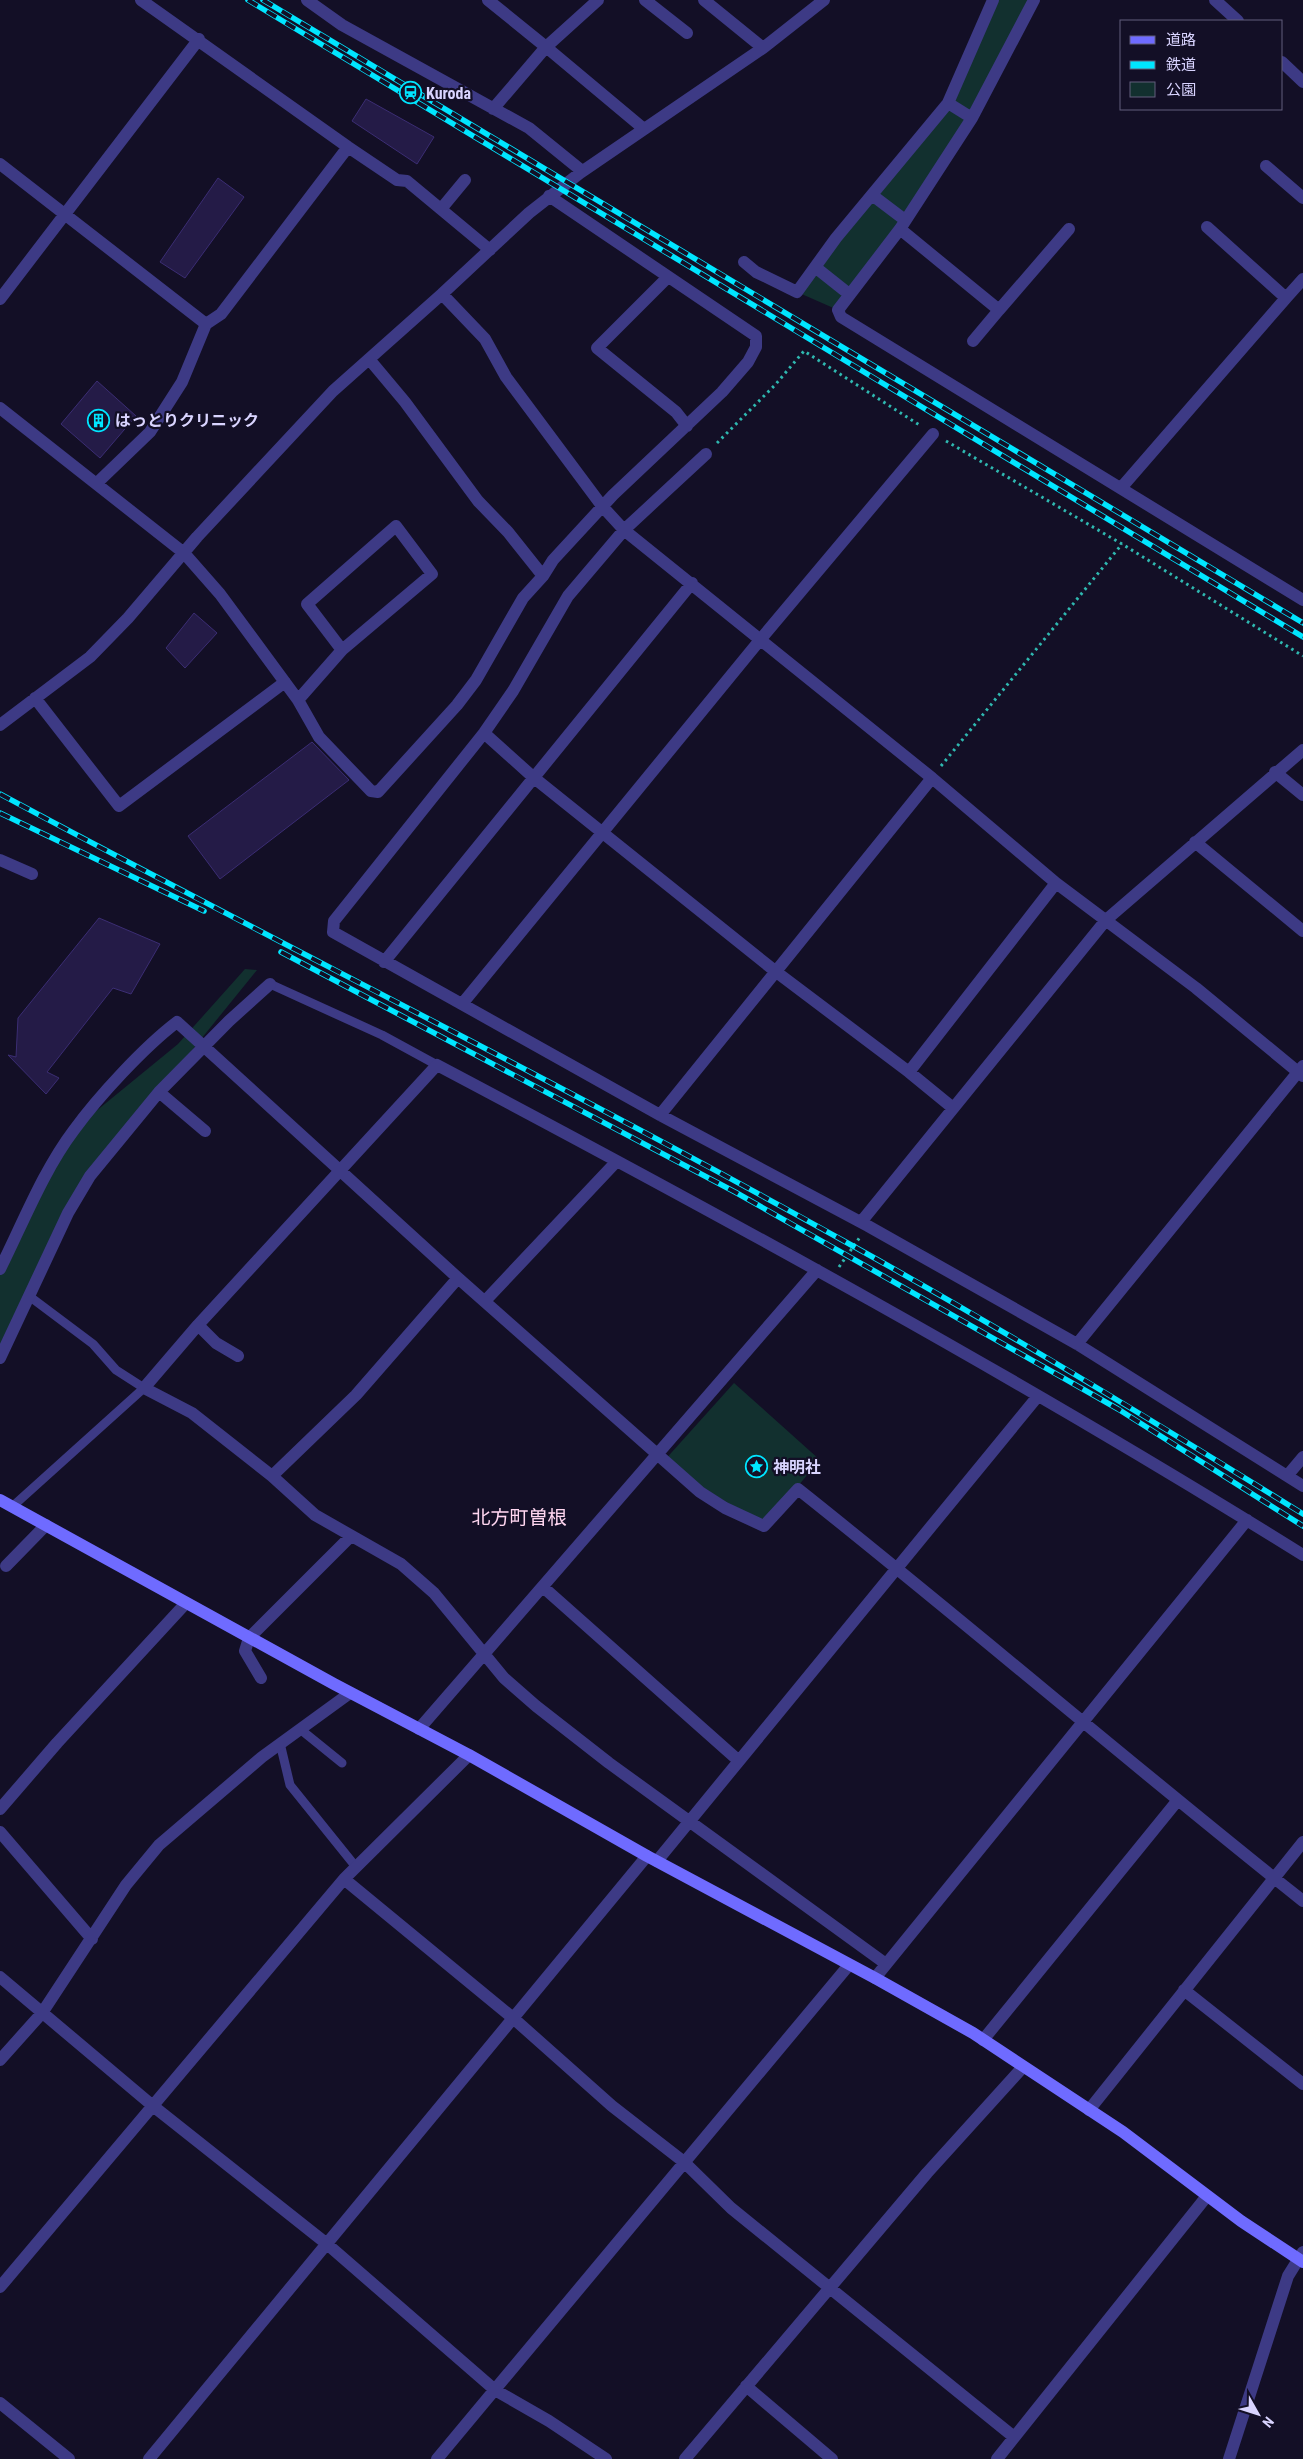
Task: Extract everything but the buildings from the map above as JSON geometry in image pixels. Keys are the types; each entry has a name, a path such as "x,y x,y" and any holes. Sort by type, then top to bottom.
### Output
{"street":[{"path":"141,0 199,39 348,147 397,180 407,181 490,250"},
{"path":"307,0 342,25 370,38 529,128 582,172"},
{"path":"493,109 546,47 598,0"},
{"path":"645,0 687,33"},
{"path":"704,0 763,48"},
{"path":"0,725 90,657 128,618 184,552 273,453 333,391 549,196 763,48 824,0"},
{"path":"744,262 756,272 797,292 872,195 948,103 993,0"},
{"path":"1034,0 972,118 902,225 838,310 841,317 1303,600"},
{"path":"1215,0 1237,20"},
{"path":"493,1 644,129"},
{"path":"0,298 63,213 199,39"},
{"path":"1283,63 1303,82"},
{"path":"948,103 972,118"},
{"path":"97,483 150,432 182,382 206,324 221,314 348,147"},
{"path":"0,164 206,324"},
{"path":"1266,166 1303,198"},
{"path":"441,209 465,180"},
{"path":"872,195 902,225 999,310"},
{"path":"0,408 184,552 220,594 285,682 298,700 319,737 371,791 378,792 457,706 476,680 524,598 543,576 552,560 602,506 722,392 748,362 756,347 756,336 667,278 549,196"},
{"path":"1207,227 1286,298"},
{"path":"973,341 1069,229"},
{"path":"815,267 849,294"},
{"path":"667,278 597,348 676,412 687,426"},
{"path":"1121,488 1303,279"},
{"path":"442,294 485,339 506,377 602,506 624,530 932,778 1056,883 1196,988 1301,1071 1077,1344"},
{"path":"369,359 405,402 478,501 508,532 543,576"},
{"path":"462,1004 760,640 933,434"},
{"path":"706,454 624,530 568,596 513,691 484,733 334,921 333,932 660,1115 865,1224 1077,1344 1303,1486"},
{"path":"298,700 342,650 432,574 396,526 307,604 342,650"},
{"path":"384,962 692,583"},
{"path":"35,698 119,806 285,682"},
{"path":"484,733 533,777 775,971 909,1072 953,1108"},
{"path":"865,1224 953,1108 1106,920 1274,772 1303,750"},
{"path":"1274,772 1303,795"},
{"path":"660,1115 932,778"},
{"path":"1195,842 1303,932"},
{"path":"0,860 32,874"},
{"path":"909,1072 1056,883"},
{"path":"0,1358 68,1213 90,1176 159,1092 204,1046 270,984"},
{"path":"0,1269 52,1165 73,1130 95,1104 177,1022 458,1278 700,1492 725,1508 764,1526 798,1489 898,1568 1081,1722 1303,1901"},
{"path":"886,1964 609,1763 536,1706 504,1678 427,1587 401,1564 315,1515 272,1476 192,1413 144,1388 198,1325 437,1065 831,1277 1038,1396 1303,1555"},
{"path":"159,1092 205,1131"},
{"path":"485,1301 617,1161"},
{"path":"419,1729 482,1654 543,1587 817,1270"},
{"path":"272,1476 356,1394 458,1278"},
{"path":"198,1325 216,1343 238,1356"},
{"path":"149,2459 513,2018 652,1859 690,1821 1038,1396"},
{"path":"1287,1476 1303,1456"},
{"path":"0,1500 350,1693 469,1755 652,1859 875,1978 983,2040 1123,2132 1241,2221 1301,2258 1288,2276 1229,2459"},
{"path":"875,1978 1246,1520"},
{"path":"6,1566 46,1525"},
{"path":"261,1678 246,1651 249,1638 351,1536"},
{"path":"543,1587 739,1761"},
{"path":"0,1809 57,1743 186,1603"},
{"path":"0,2060 42,2012 126,1885 159,1845 213,1797 280,1744 350,1693"},
{"path":"0,2287 344,1879 469,1755"},
{"path":"983,2040 1178,1800"},
{"path":"0,1832 92,1939"},
{"path":"1089,2110 1303,1842"},
{"path":"344,1879 513,2018 612,2106 684,2162 730,2208 1014,2437"},
{"path":"437,2459 849,1964"},
{"path":"0,1977 153,2106 327,2244 494,2390 606,2459"},
{"path":"1184,1990 1303,2084"},
{"path":"685,2459 927,2173 1023,2067"},
{"path":"1003,2457 1014,2437 1207,2196"},
{"path":"746,2386 832,2459"},
{"path":"0,2403 69,2459"}],"lane":[{"path":"270,984 382,1035 437,1065"},
{"path":"13,1506 144,1388 116,1370 93,1344 29,1296"},
{"path":"300,1729 342,1763"},
{"path":"280,1744 290,1785 356,1867"}],"path":[{"path":"706,454 775,385 804,351 933,434 1122,544 1303,656"},
{"path":"932,778 1122,544"},
{"path":"831,1277 865,1224"}],"green space":[{"path":"993,0 1034,0 972,118 838,310 797,292 948,103"},
{"path":"245,969 257,970 90,1176 0,1359 0,1270 73,1130 178,1044"},
{"path":"734,1383 820,1460 764,1526 663,1462"}],"railway":[{"path":"248,0 1303,637"},
{"path":"263,0 1303,623"},
{"path":"0,794 534,1074 853,1246 1080,1377 1303,1514"},
{"path":"0,813 204,911"},
{"path":"281,952 735,1192 1118,1409 1303,1526"}],"place":[{"name":"Kuroda","path":"410,93"},
{"name":"はっとりクリニック","path":"99,420"},
{"name":"神明社","path":"757,1467"}],"district":[{"name":"北方町曽根","path":"519,1517"}]}
